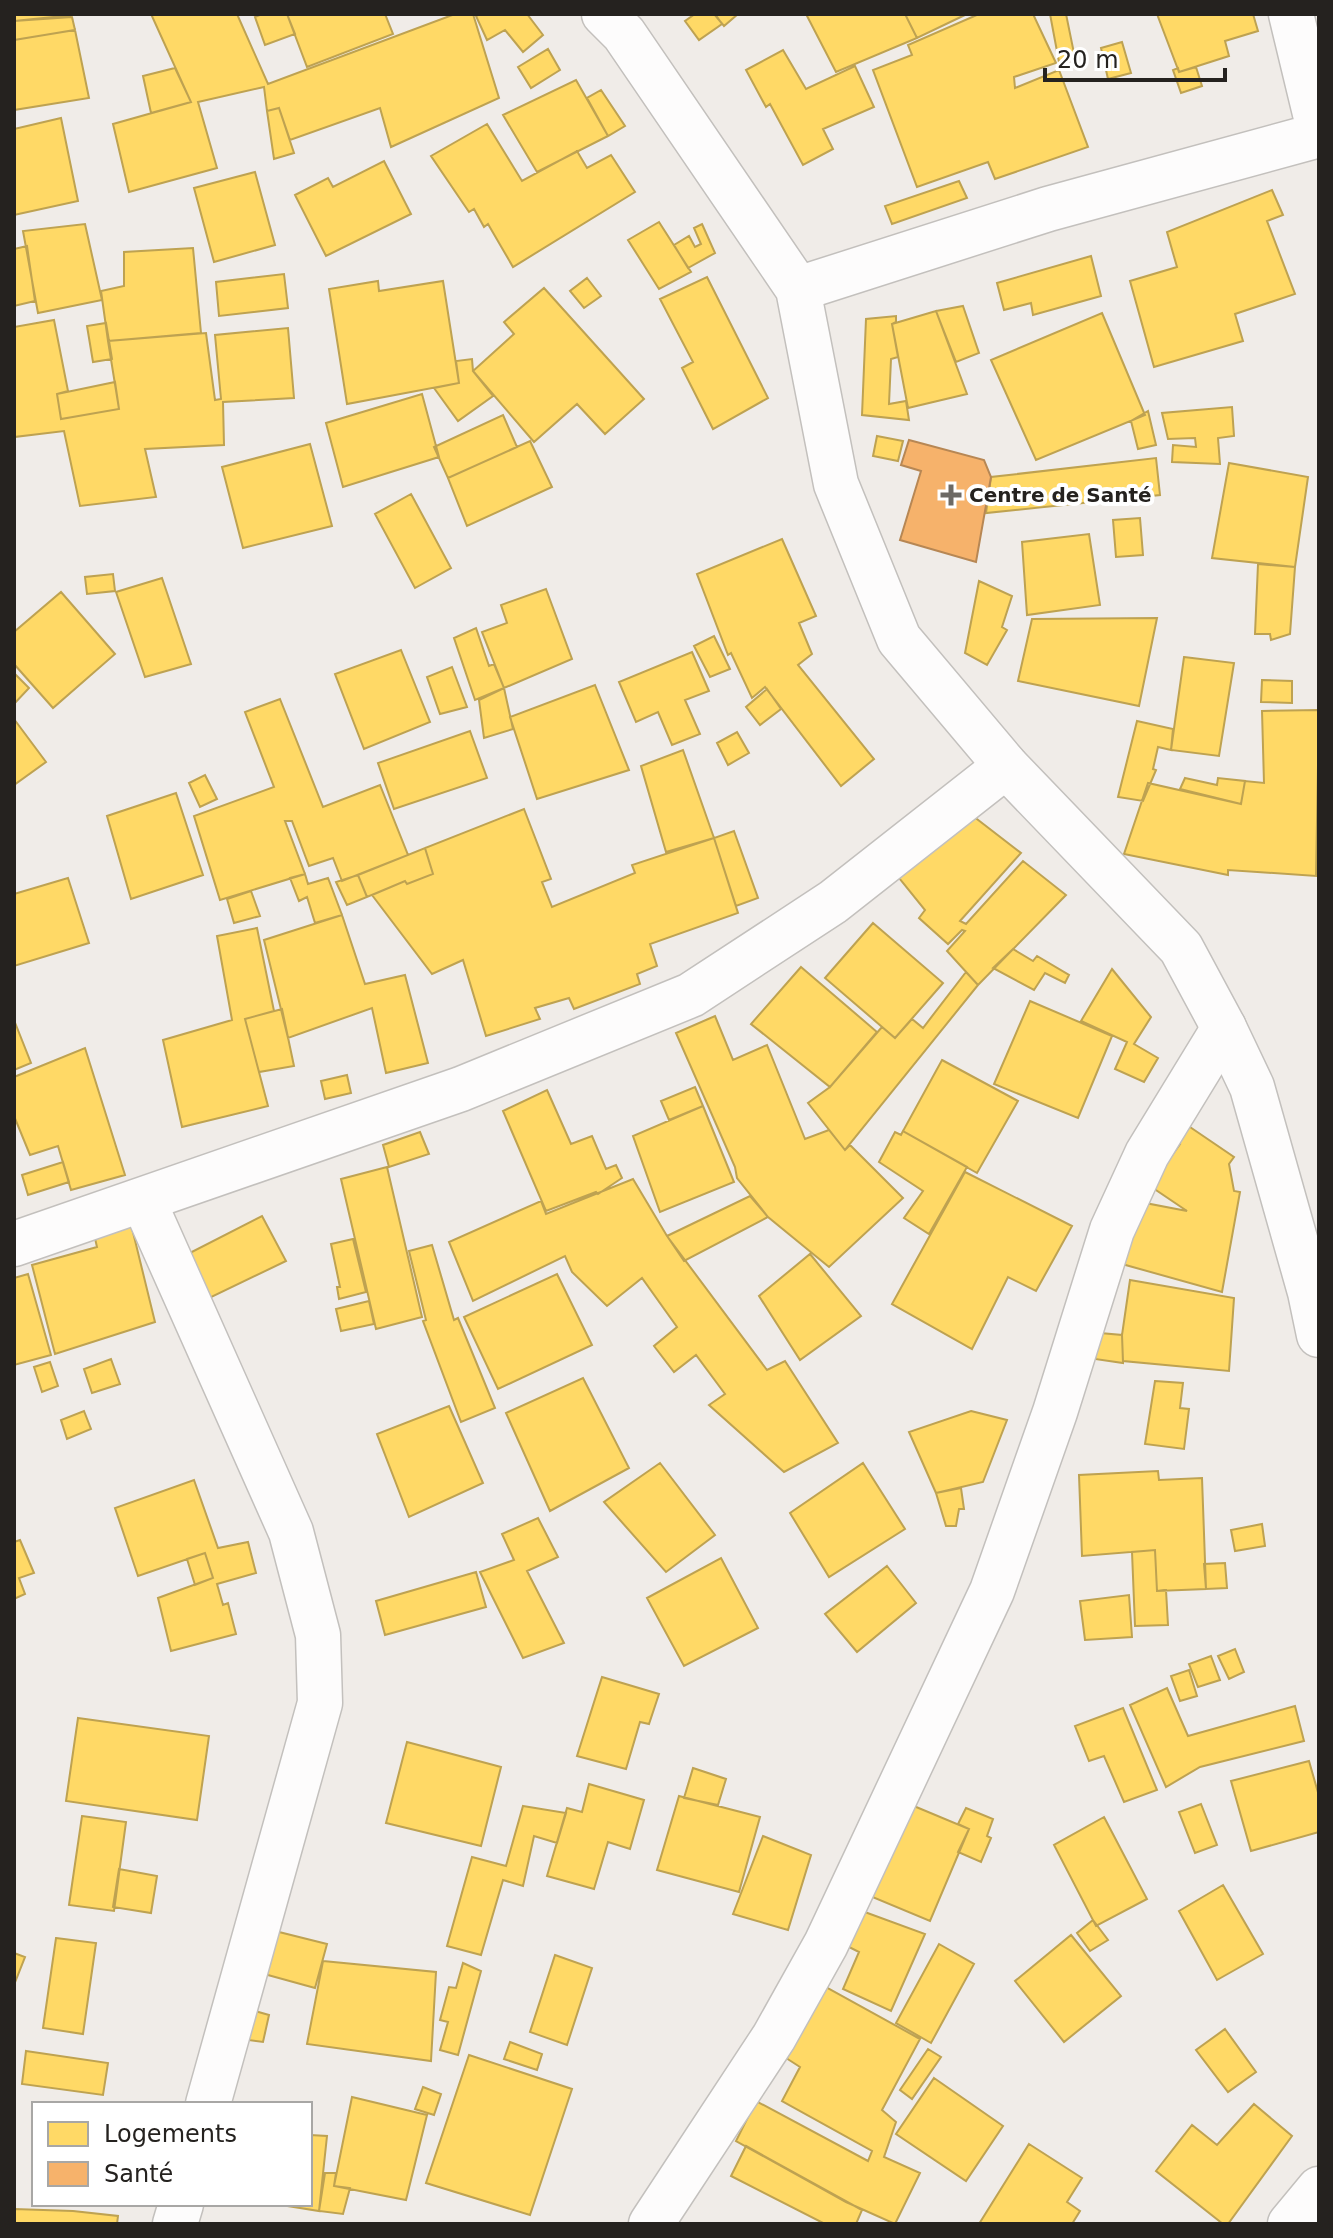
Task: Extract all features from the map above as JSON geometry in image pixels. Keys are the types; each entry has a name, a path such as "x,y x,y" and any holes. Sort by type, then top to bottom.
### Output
{"street":[{"path":"604,14 624,34 798,289 836,484 899,639 1006,766 1181,948 1252,1087 1310,1292 1319,1335"},
{"path":"798,289 1048,209 1319,132 1291,14"},
{"path":"14,1244 144,1202 461,1089 691,995 833,902 1006,766"},
{"path":"651,2224 774,2037 833,1930 992,1591 1055,1412 1112,1230 1147,1154 1224,1028"},
{"path":"144,1202 291,1532 318,1635 320,1703 209,2102"},
{"path":"1290,2224 1319,2189"}],"building: Logements":[{"path":"14,14 83,14 14,21"},
{"path":"151,14 237,14 268,84 455,14 473,14 499,98 391,147 380,108 290,140 279,108 267,111 264,87 198,102 217,168 129,192 113,124 191,102"},
{"path":"287,14 295,34 265,45 255,17"},
{"path":"287,14 385,14 393,34 307,67"},
{"path":"527,14 543,35 523,52 505,30 487,40 476,16"},
{"path":"695,14 715,14 722,24 699,40 685,21"},
{"path":"714,14 738,14 724,26"},
{"path":"806,14 905,14 917,38 836,72"},
{"path":"905,14 967,14 917,38"},
{"path":"979,14 1033,14 1056,63 1014,77 1015,88 1059,70 1088,147 995,179 988,162 917,187 873,70 912,55 908,45"},
{"path":"1050,14 1066,14 1075,58 1059,62"},
{"path":"1157,14 1253,14 1258,31 1225,41 1229,56 1179,72"},
{"path":"72,17 75,30 14,40 14,21"},
{"path":"75,30 89,98 14,110 14,40"},
{"path":"1122,42 1131,73 1108,79 1101,48"},
{"path":"548,49 560,70 531,88 518,67"},
{"path":"783,50 806,89 855,66 874,107 823,129 833,149 803,165 770,104 766,107 746,70"},
{"path":"1196,67 1202,86 1181,93 1173,70 1178,68 1179,72"},
{"path":"175,68 191,102 151,113 143,76"},
{"path":"576,80 608,136 537,172 503,115"},
{"path":"601,90 625,126 608,136 587,98"},
{"path":"279,108 294,153 274,159 267,111"},
{"path":"61,118 78,201 14,215 14,129"},
{"path":"487,124 522,181 577,151 587,168 611,155 635,192 513,267 488,224 484,227 474,209 469,212 431,156"},
{"path":"384,161 411,214 326,256 295,195 328,178 333,187"},
{"path":"255,172 275,245 214,262 194,188"},
{"path":"959,181 967,198 892,224 885,206"},
{"path":"1272,190 1283,215 1267,221 1295,294 1235,314 1243,341 1154,367 1130,281 1177,267 1167,232"},
{"path":"659,222 691,272 659,289 628,240"},
{"path":"85,224 102,300 38,313 23,231"},
{"path":"702,224 715,253 688,268 674,245 689,236 695,247 701,244 694,228"},
{"path":"27,246 35,301 14,306 14,249"},
{"path":"193,248 201,333 108,341 101,291 124,286 124,252"},
{"path":"1091,256 1101,296 1033,315 1031,303 1004,310 997,283"},
{"path":"284,274 288,308 219,316 216,282"},
{"path":"707,277 768,398 713,429 682,368 693,362 660,299"},
{"path":"587,278 601,296 584,308 570,291"},
{"path":"378,281 379,291 443,281 459,383 347,404 329,289"},
{"path":"544,288 644,399 605,434 577,404 534,442 473,371 514,334 504,322"},
{"path":"963,306 979,353 956,362 936,311"},
{"path":"936,311 967,394 908,408 892,324"},
{"path":"1102,313 1145,415 1036,460 991,360"},
{"path":"896,316 896,322 892,324 898,357 891,359 889,404 906,401 909,420 862,415 866,319"},
{"path":"54,320 68,391 57,394 61,419 119,409 108,341 206,333 215,400 221,399 215,335 288,328 294,398 223,402 224,445 145,449 156,497 80,506 64,431 14,437 14,327"},
{"path":"106,323 112,359 93,362 87,326"},
{"path":"472,359 473,371 493,396 458,421 434,388 459,383 456,361"},
{"path":"115,382 119,409 61,419 57,394"},
{"path":"422,394 439,457 343,487 326,423"},
{"path":"1232,407 1234,436 1218,438 1220,464 1172,462 1173,445 1196,447 1195,438 1168,439 1162,413"},
{"path":"1148,411 1156,445 1138,449 1131,421"},
{"path":"503,415 517,447 448,478 434,447"},
{"path":"877,436 903,441 898,461 873,456"},
{"path":"530,441 552,487 467,526 448,478"},
{"path":"310,444 332,526 243,548 222,467"},
{"path":"1156,458 1160,495 986,513 991,477"},
{"path":"1229,463 1308,477 1295,567 1212,558"},
{"path":"411,494 451,568 415,588 375,514"},
{"path":"1140,518 1143,555 1116,557 1113,520"},
{"path":"1089,534 1100,605 1027,615 1022,542"},
{"path":"782,539 816,616 799,623 812,654 798,665 874,759 841,786 765,687 752,698 731,653 728,655 697,574"},
{"path":"1258,564 1295,567 1290,634 1271,640 1270,634 1255,634"},
{"path":"113,574 115,591 87,594 85,577"},
{"path":"162,578 191,664 145,677 116,592"},
{"path":"979,581 1012,596 1002,627 1007,630 987,665 965,653"},
{"path":"546,589 572,659 504,688 482,632 507,623 501,605"},
{"path":"61,592 115,654 53,708 14,664 14,632"},
{"path":"1157,618 1139,706 1018,681 1032,619"},
{"path":"476,628 489,666 494,664 504,688 475,700 454,638"},
{"path":"714,636 730,669 710,677 694,646"},
{"path":"401,650 430,722 364,749 335,674"},
{"path":"692,652 709,691 685,700 700,734 672,745 658,712 636,722 619,682"},
{"path":"1184,657 1234,663 1219,756 1171,750"},
{"path":"452,667 467,707 440,714 427,677"},
{"path":"14,673 29,688 14,704"},
{"path":"1262,680 1292,681 1292,703 1261,702"},
{"path":"595,685 629,770 537,799 510,717"},
{"path":"504,688 513,729 484,738 479,700"},
{"path":"767,689 781,709 760,725 746,707"},
{"path":"280,699 323,807 380,785 408,855 342,881 333,858 309,866 292,821 285,821 305,874 220,900 194,816 274,787 245,712"},
{"path":"1319,710 1316,876 1228,870 1228,875 1124,854 1148,783 1241,804 1245,781 1264,783 1262,711"},
{"path":"14,719 46,762 14,785"},
{"path":"1137,721 1173,729 1171,750 1158,747 1153,769 1156,770 1143,801 1118,797"},
{"path":"470,731 487,778 394,809 378,763"},
{"path":"737,732 749,753 728,765 717,743"},
{"path":"683,750 714,838 666,852 641,766"},
{"path":"205,775 217,799 200,807 189,783"},
{"path":"1185,778 1217,785 1218,778 1245,781 1241,804 1180,789"},
{"path":"176,793 203,875 131,899 107,816"},
{"path":"524,809 551,879 542,882 552,907 635,873 632,865 714,838 738,913 650,944 657,966 637,974 640,984 574,1009 569,998 535,1008 540,1019 486,1036 463,960 432,974 372,895 405,881 407,884 433,874 425,848"},
{"path":"973,816 1021,853 960,921 966,924 1023,861 1066,895 978,985 947,951 965,931 962,930 948,944 919,918 925,910 899,878"},
{"path":"734,831 758,898 736,906 714,838"},
{"path":"425,848 433,874 407,884 405,881 367,897 358,875"},
{"path":"305,874 308,884 328,878 342,915 315,923 307,897 299,901 290,878"},
{"path":"358,875 367,897 347,905 336,882"},
{"path":"68,878 89,943 14,966 14,894"},
{"path":"251,891 260,916 234,923 227,899"},
{"path":"342,915 365,984 405,975 428,1063 386,1073 372,1008 288,1038 264,940"},
{"path":"873,923 943,983 895,1038 825,978"},
{"path":"257,928 274,1011 245,1019 268,1106 182,1127 163,1040 232,1020 217,936"},
{"path":"1013,949 1033,961 1037,956 1069,975 1065,983 1045,973 1034,990 993,968"},
{"path":"801,967 877,1032 830,1087 751,1024"},
{"path":"1112,969 1151,1017 1134,1044 1158,1058 1144,1082 1115,1069 1127,1042 1081,1021"},
{"path":"966,972 978,985 845,1150 808,1103 830,1087 882,1027 895,1038 912,1019 923,1028"},
{"path":"1030,1001 1112,1036 1078,1118 994,1084"},
{"path":"282,1009 294,1066 259,1072 245,1019"},
{"path":"715,1016 733,1060 767,1045 805,1139 829,1130 845,1150 850,1145 903,1198 829,1267 768,1217 737,1178 735,1167 676,1033"},
{"path":"14,1020 31,1063 14,1070"},
{"path":"85,1048 125,1175 71,1190 58,1146 30,1155 14,1116 14,1077"},
{"path":"942,1060 1018,1101 977,1173 903,1131"},
{"path":"347,1075 351,1093 325,1099 321,1081"},
{"path":"695,1087 703,1106 669,1120 661,1101"},
{"path":"547,1090 571,1144 592,1136 606,1169 616,1165 622,1178 598,1194 596,1192 546,1211 503,1111"},
{"path":"703,1106 734,1182 660,1212 633,1136"},
{"path":"1187,1125 1234,1157 1229,1164 1234,1191 1240,1192 1222,1292 1122,1264 1145,1203 1187,1211 1150,1186 1180,1144 1176,1140"},
{"path":"903,1131 967,1167 929,1234 904,1218 923,1191 879,1162 895,1132 901,1135"},
{"path":"420,1132 429,1154 389,1167 383,1145"},
{"path":"63,1162 69,1182 28,1195 22,1175"},
{"path":"387,1167 422,1317 376,1329 341,1179"},
{"path":"965,1172 1072,1226 1036,1291 1008,1277 972,1349 892,1304"},
{"path":"633,1179 667,1236 767,1370 785,1361 838,1443 784,1472 709,1405 725,1394 696,1355 674,1372 654,1346 677,1327 642,1278 607,1306 572,1272 565,1256 473,1301 449,1242 541,1201 546,1214"},
{"path":"750,1196 768,1217 684,1261 667,1236"},
{"path":"262,1216 286,1261 201,1302 180,1258"},
{"path":"131,1224 155,1322 55,1354 32,1265 97,1247 94,1234"},
{"path":"353,1239 366,1292 339,1299 337,1287 340,1287 331,1244"},
{"path":"432,1245 454,1320 458,1318 495,1408 461,1422 423,1321 426,1320 409,1251"},
{"path":"810,1254 861,1316 800,1360 759,1296"},
{"path":"28,1274 51,1355 14,1365 14,1278"},
{"path":"557,1274 592,1345 498,1389 464,1317"},
{"path":"1130,1280 1234,1298 1229,1371 1123,1361 1122,1335"},
{"path":"369,1301 374,1324 341,1331 336,1309"},
{"path":"1100,1333 1122,1335 1123,1363 1095,1359"},
{"path":"111,1359 120,1384 92,1393 84,1369"},
{"path":"50,1362 58,1386 42,1392 34,1367"},
{"path":"583,1378 629,1468 550,1511 506,1413"},
{"path":"1155,1381 1183,1383 1180,1408 1189,1409 1184,1449 1145,1444"},
{"path":"449,1406 483,1483 409,1517 377,1434"},
{"path":"84,1411 91,1429 67,1439 61,1420"},
{"path":"971,1411 1007,1420 983,1482 936,1493 909,1432"},
{"path":"660,1463 715,1535 666,1572 604,1502"},
{"path":"863,1463 905,1529 829,1577 790,1513"},
{"path":"1158,1471 1159,1480 1202,1478 1206,1589 1157,1591 1155,1550 1082,1556 1079,1475"},
{"path":"194,1480 218,1548 248,1542 256,1573 217,1584 223,1605 228,1603 236,1634 171,1651 158,1598 213,1578 205,1553 138,1576 115,1508"},
{"path":"961,1488 964,1509 959,1509 956,1526 946,1526 936,1493"},
{"path":"538,1518 558,1557 527,1571 564,1643 523,1658 480,1572 514,1560 502,1534"},
{"path":"1262,1524 1265,1546 1235,1551 1231,1530"},
{"path":"20,1540 34,1573 19,1578 25,1594 14,1599 14,1542"},
{"path":"1155,1550 1157,1591 1166,1590 1168,1625 1135,1626 1132,1552"},
{"path":"205,1553 213,1578 195,1585 187,1559"},
{"path":"721,1558 758,1628 684,1666 647,1598"},
{"path":"1225,1563 1227,1588 1206,1589 1204,1564"},
{"path":"887,1566 916,1603 857,1652 825,1614"},
{"path":"476,1572 486,1607 385,1635 376,1601"},
{"path":"1129,1595 1132,1637 1085,1640 1080,1601"},
{"path":"1235,1649 1244,1672 1229,1679 1218,1656"},
{"path":"1211,1656 1220,1680 1198,1687 1189,1664"},
{"path":"1189,1670 1197,1696 1180,1701 1171,1676"},
{"path":"602,1677 659,1694 649,1724 640,1722 626,1769 577,1756"},
{"path":"1167,1688 1188,1736 1295,1706 1304,1741 1200,1767 1166,1787 1130,1705"},
{"path":"1123,1708 1157,1790 1124,1802 1104,1756 1089,1761 1075,1726"},
{"path":"78,1718 209,1736 197,1820 66,1801"},
{"path":"407,1742 501,1767 481,1846 386,1823"},
{"path":"1309,1761 1319,1796 1319,1832 1251,1851 1231,1781"},
{"path":"693,1768 726,1779 718,1805 684,1798"},
{"path":"589,1784 644,1800 630,1849 608,1842 594,1889 547,1876 567,1808 582,1812"},
{"path":"679,1796 760,1817 739,1892 657,1870"},
{"path":"909,1804 969,1829 930,1921 870,1896"},
{"path":"1201,1804 1217,1845 1195,1853 1179,1812"},
{"path":"523,1806 566,1813 557,1843 534,1836 523,1886 503,1880 481,1955 447,1946 472,1857 506,1866"},
{"path":"966,1808 993,1819 987,1836 991,1838 981,1862 958,1852 969,1829 958,1824"},
{"path":"82,1816 126,1822 114,1911 69,1905"},
{"path":"1104,1817 1147,1899 1096,1926 1054,1845"},
{"path":"763,1836 811,1855 788,1930 733,1914"},
{"path":"119,1869 157,1876 151,1913 113,1907"},
{"path":"1223,1885 1263,1954 1217,1980 1179,1911"},
{"path":"862,1911 925,1934 891,2011 843,1989 859,1952 847,1946"},
{"path":"1093,1920 1108,1940 1090,1951 1077,1933"},
{"path":"267,1929 327,1944 315,1988 257,1972"},
{"path":"1071,1935 1121,1996 1064,2042 1015,1981"},
{"path":"56,1938 96,1943 83,2034 43,2028"},
{"path":"939,1944 974,1964 931,2043 896,2023"},
{"path":"14,1953 25,1957 14,1985"},
{"path":"555,1955 592,1968 567,2045 530,2032"},
{"path":"323,1961 436,1972 431,2061 307,2044"},
{"path":"463,1963 481,1971 458,2055 440,2050 448,2022 440,2020 449,1987 456,1988"},
{"path":"826,1987 920,2039 882,2110 896,2122 884,2157 920,2173 895,2224 846,2202 736,2141 756,2101 868,2161 872,2151 782,2101 800,2067 783,2056"},
{"path":"255,2011 269,2015 263,2042 248,2040"},
{"path":"1225,2029 1256,2072 1228,2092 1196,2050"},
{"path":"510,2042 542,2054 537,2070 504,2059"},
{"path":"928,2049 941,2057 912,2099 900,2090"},
{"path":"26,2051 108,2063 103,2095 22,2084"},
{"path":"469,2055 572,2089 530,2215 426,2183"},
{"path":"934,2078 1003,2126 966,2181 896,2134"},
{"path":"423,2087 441,2094 434,2115 415,2109"},
{"path":"352,2097 427,2115 406,2200 334,2186"},
{"path":"1254,2104 1292,2136 1228,2224 1223,2224 1156,2171 1192,2125 1217,2145"},
{"path":"312,2135 327,2136 319,2211 288,2206 312,2206"},
{"path":"1029,2144 1082,2178 1067,2202 1080,2211 1072,2224 979,2224"},
{"path":"746,2146 862,2210 856,2224 825,2224 731,2176"},
{"path":"325,2173 336,2173 334,2186 350,2188 343,2214 319,2211"},
{"path":"14,2209 118,2216 117,2224 14,2224"}],"building: Santé":[{"name":"Centre de Santé","path":"909,440 984,460 991,477 976,562 900,540 921,471 901,465"}],"place":[{"name":"Centre de Santé","path":"951,495"}]}
